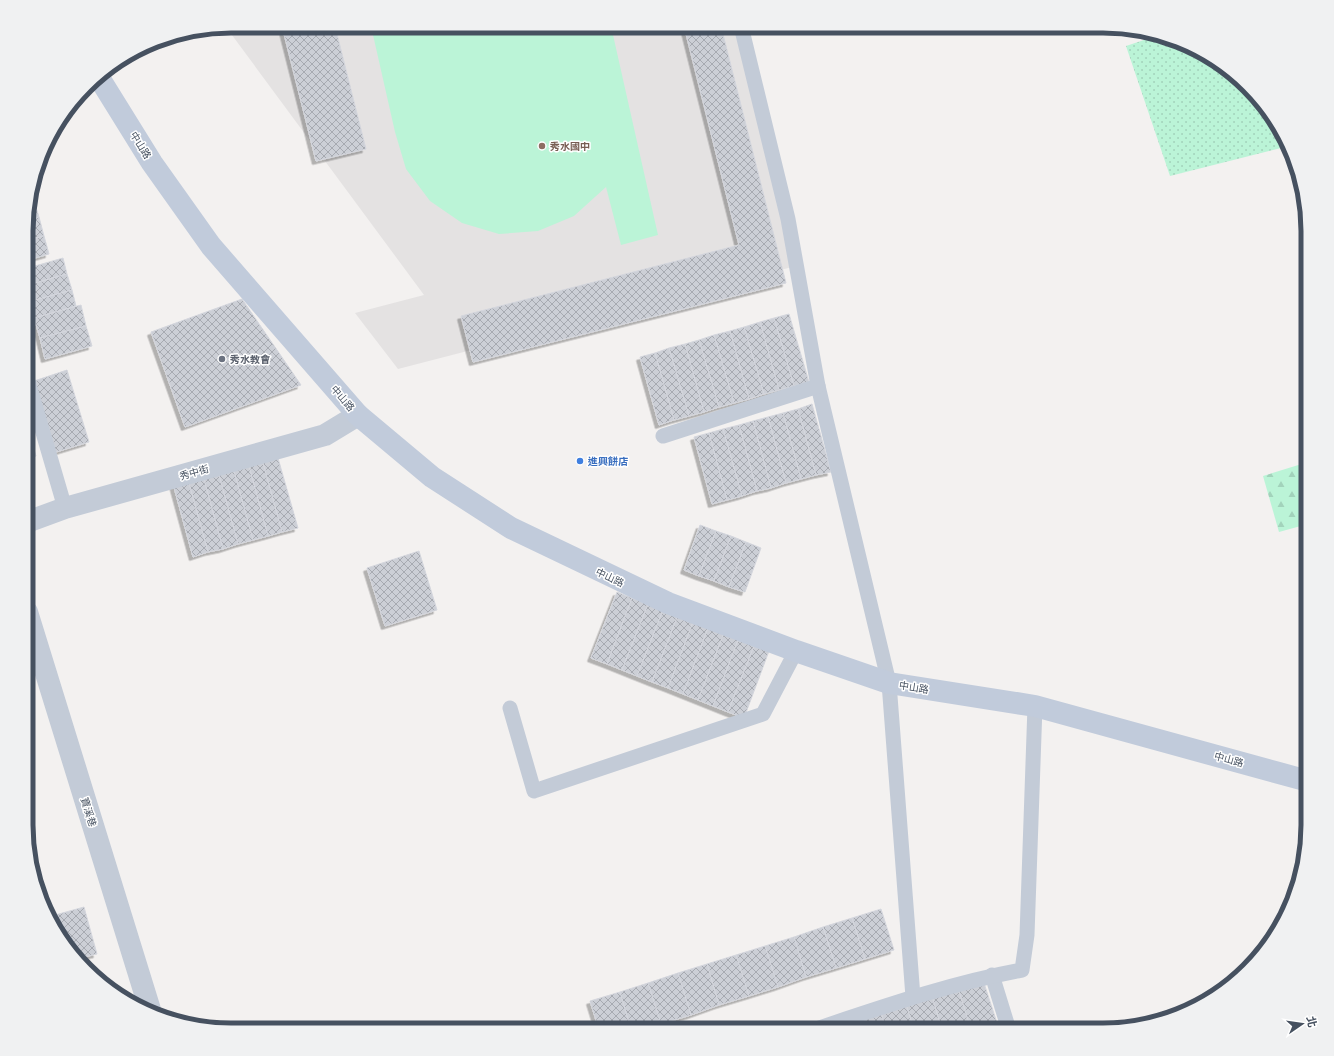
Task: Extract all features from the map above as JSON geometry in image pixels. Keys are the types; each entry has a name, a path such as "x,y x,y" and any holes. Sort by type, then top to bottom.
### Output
{"street":[{"name":"中山路","path":"101,81 152,163 211,246 358,415 432,477 511,528 668,603 796,651 889,683 1035,706 1301,779"},
{"name":"秀中街","path":"33,520 65,508 325,435 358,415"},
{"name":"寶溪巷","path":"33,631 149,1005"}],"lane":[{"path":"743,33 788,219 818,386 889,683 913,997"},
{"path":"663,436 818,386"},
{"path":"33,399 65,508"},
{"path":"510,708 534,791 763,714 796,651"},
{"path":"834,1023 913,997 992,975 1022,970 1027,935 1035,706"},
{"path":"992,975 1007,1023"}],"shaded area":[{"name":"秀水國中","path":"230,33 743,33 800,265 398,369 355,313 424,295"}],"green space":[{"path":"373,33 613,33 658,235 621,245 606,187 574,216 538,231 499,234 462,223 430,201 406,169 395,132"},
{"path":"1148,39 1191,53 1213,66 1234,82 1252,100 1268,121 1283,148 1170,176 1126,46"},
{"path":"1301,464 1301,526 1279,532 1263,476"}],"building":[{"path":"284,33 337,33 366,149 316,161"},
{"path":"686,33 723,33 786,283 473,362 461,316 739,245"},
{"path":"35,205 39,217 33,219"},
{"path":"39,217 44,236 33,239 33,219"},
{"path":"44,236 49,254 33,259 33,239"},
{"path":"63,258 67,274 33,284 33,267"},
{"path":"67,274 72,290 33,301 33,284"},
{"path":"72,290 76,306 33,319 33,301"},
{"name":"秀水教會","path":"242,299 301,385 185,427 151,332"},
{"path":"81,305 86,326 40,338 34,318"},
{"path":"789,314 809,382 794,386 774,318"},
{"path":"774,318 794,386 779,390 760,322"},
{"path":"760,322 779,390 764,394 744,327"},
{"path":"86,326 92,346 45,359 40,338"},
{"path":"744,327 764,394 749,399 730,331"},
{"path":"730,331 749,399 734,403 714,335"},
{"path":"714,335 734,403 719,407 699,340"},
{"path":"699,340 719,407 704,412 685,344"},
{"path":"685,344 704,412 689,416 669,348"},
{"path":"669,348 689,416 674,420 655,353"},
{"path":"655,353 674,420 659,425 640,357"},
{"path":"67,370 89,442 56,452 34,381"},
{"path":"812,404 831,472 816,475 798,409"},
{"path":"798,409 816,475 801,479 783,413"},
{"path":"783,413 801,479 786,483 768,417"},
{"path":"768,417 786,483 771,488 753,421"},
{"path":"753,421 771,488 757,491 739,425"},
{"path":"739,425 757,491 742,496 723,429"},
{"path":"723,429 742,496 727,500 709,433"},
{"path":"709,433 727,500 712,504 694,437"},
{"path":"33,446 36,456 33,457"},
{"path":"276,451 298,528 282,532 261,456"},
{"path":"261,456 282,532 268,536 247,459"},
{"path":"247,459 268,536 253,540 232,464"},
{"path":"232,464 253,540 238,544 217,468"},
{"path":"217,468 238,544 223,549 202,472"},
{"path":"202,472 223,549 208,552 187,476"},
{"path":"187,476 208,552 193,557 172,480"},
{"path":"700,525 716,531 699,576 684,570"},
{"path":"716,531 731,536 714,581 699,576"},
{"path":"731,536 746,542 729,587 714,581"},
{"path":"746,542 761,548 745,592 729,587"},
{"path":"419,551 437,610 385,626 367,568"},
{"path":"617,592 632,598 607,664 591,658"},
{"path":"632,598 648,604 622,670 607,664"},
{"path":"648,604 663,610 637,676 622,670"},
{"path":"663,610 678,615 652,682 637,676"},
{"path":"678,615 693,622 668,688 652,682"},
{"path":"693,622 708,628 683,694 668,688"},
{"path":"708,628 724,633 698,700 683,694"},
{"path":"724,633 738,640 713,706 698,700"},
{"path":"738,640 754,646 728,712 713,706"},
{"path":"754,646 769,651 744,718 728,712"},
{"path":"84,907 97,954 83,957 66,935 54,915"},
{"path":"881,909 894,950 865,959 852,918"},
{"path":"852,918 865,959 836,968 823,927"},
{"path":"823,927 836,968 806,977 794,937"},
{"path":"794,937 806,977 778,987 765,946"},
{"path":"765,946 778,987 749,996 736,955"},
{"path":"736,955 749,996 719,1005 707,964"},
{"path":"707,964 719,1005 691,1015 678,973"},
{"path":"678,973 691,1015 661,1023 648,983"},
{"path":"982,977 997,1023 969,1023 957,985"},
{"path":"648,983 661,1023 629,1023 620,992"},
{"path":"957,985 969,1023 940,1023 931,993"},
{"path":"620,992 629,1023 597,1023 590,1001"},
{"path":"931,993 940,1023 912,1023 905,1001"},
{"path":"905,1001 912,1023 884,1023 880,1009"},
{"path":"880,1009 884,1023 856,1023 854,1017"},
{"path":"854,1017 856,1023 843,1023"}],"place":[{"name":"秀水國中","path":"542,146"},
{"name":"秀水教會","path":"222,359"},
{"name":"進興餅店","path":"580,461"}]}
